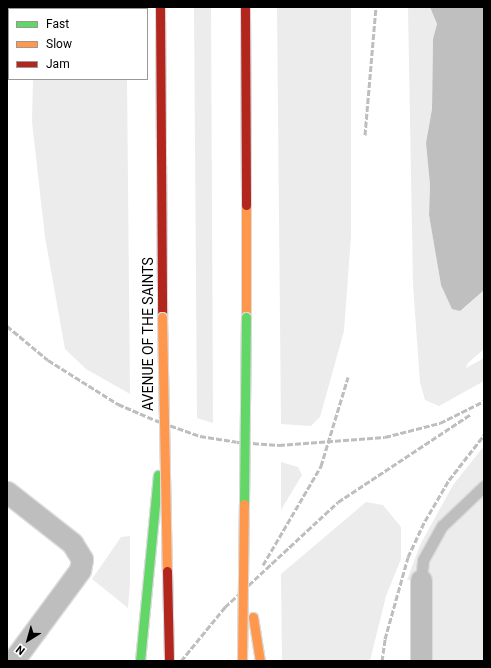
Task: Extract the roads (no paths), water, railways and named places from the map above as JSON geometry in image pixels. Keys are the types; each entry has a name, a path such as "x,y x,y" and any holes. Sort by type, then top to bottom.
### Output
{"highway":[{"name":"AVENUE OF THE SAINTS","path":"160,7 162,436 168,661"},
{"path":"242,661 242,547 246,317 245,7"},
{"path":"140,661 162,436"},
{"path":"242,547 260,661"}],"street":[{"path":"7,492 72,543 82,559 80,570 13,661"},
{"path":"421,580 421,661"}],"lane":[{"path":"7,38 8,7"},
{"path":"421,580 423,560 442,526 484,486"}],"railway":[{"path":"365,135 376,7"},
{"path":"7,326 48,360 118,404 155,420 200,436 237,442 279,445 385,437 440,423 484,401"},
{"path":"263,565 321,466 348,377"},
{"path":"181,661 225,607 338,502 471,414"},
{"path":"382,661 385,639 408,557 425,521 449,480 484,435"}]}
